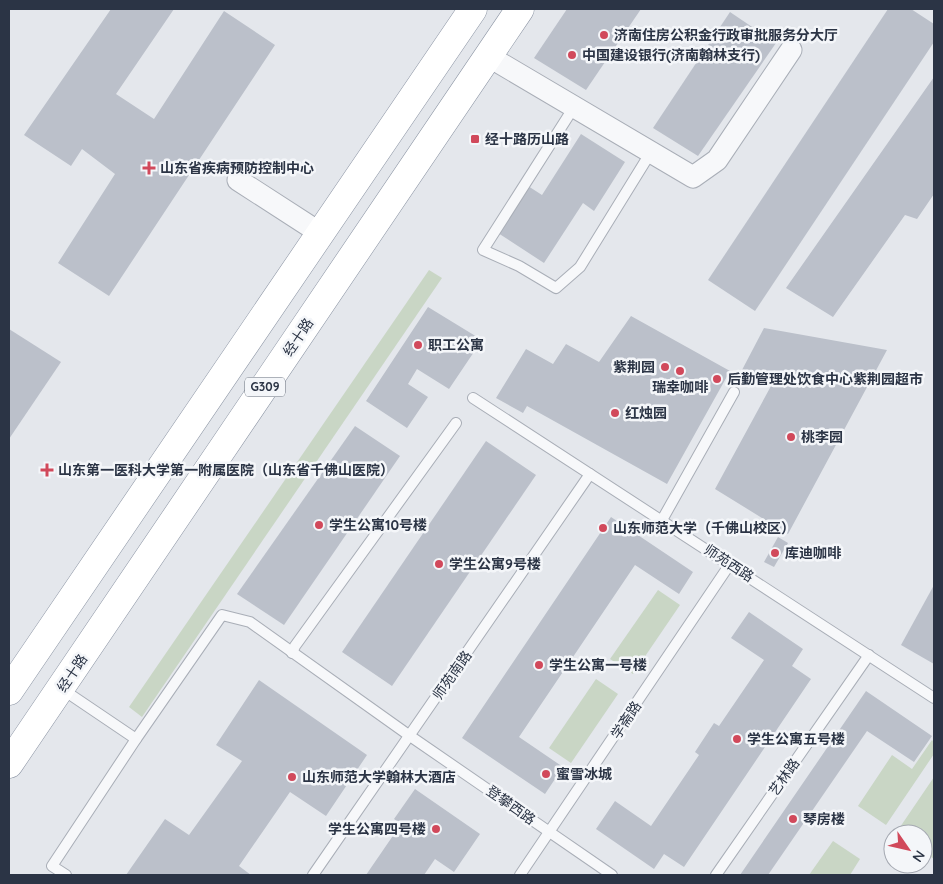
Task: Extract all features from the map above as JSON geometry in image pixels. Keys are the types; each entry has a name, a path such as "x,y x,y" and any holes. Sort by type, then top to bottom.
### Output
{"highway":[{"name":"G309","path":"9,691 473,9"},
{"name":"经十路","path":"9,764 520,9"}],"street":[{"path":"488,56 693,177 717,160 791,50"},
{"path":"238,180 320,233"}],"lane":[{"path":"574,107 482,250 519,266 556,288 580,267 651,152"},
{"path":"662,520 734,392"},
{"name":"师苑西路","path":"474,398 934,698"},
{"path":"292,653 295,646 456,423"},
{"name":"师苑南路","path":"313,875 590,474"},
{"name":"学斋路","path":"520,875 730,564"},
{"name":"登攀西路","path":"136,739 222,615 250,622 410,736 612,875"},
{"name":"艺林路","path":"716,875 869,655"},
{"path":"61,689 136,739 52,866 66,875"}],"green space":[{"path":"429,270 442,278 142,717 129,707"},
{"path":"658,590 680,605 633,674 610,659"},
{"path":"596,679 618,694 571,763 549,748"},
{"path":"932,740 934,742 934,754 887,824 858,806 892,755 912,769"},
{"path":"934,777 934,859 933,824 902,824"},
{"path":"833,841 860,859 850,875 809,875"}],"building":[{"path":"111,9 174,9 116,94 154,119 224,11 275,45 109,296 58,263 115,174 82,149 71,166 24,135"},
{"path":"567,9 641,9 586,90 534,58"},
{"path":"888,9 911,9 934,24 934,42 755,311 708,280"},
{"path":"730,12 776,43 698,156 653,128"},
{"path":"934,77 934,194 917,219 905,215 833,317 786,288"},
{"path":"581,134 625,162 594,211 583,203 544,263 498,233 528,186 542,195"},
{"name":"职工公寓","path":"428,307 482,340 449,389 417,369 408,384 428,397 407,428 366,401"},
{"path":"631,316 730,371 667,484 527,406 523,413 496,398 526,349 553,364 566,344 599,362"},
{"name":"桃李园","path":"764,328 887,350 788,534 715,489 771,386 742,370"},
{"path":"9,329 61,362 9,439"},
{"name":"学生公寓10号楼","path":"355,426 400,456 284,625 237,594"},
{"name":"学生公寓9号楼","path":"486,441 536,475 392,686 342,652"},
{"name":"学生公寓一号楼","path":"611,517 693,572 679,594 635,565 519,737 563,767 545,794 462,738"},
{"path":"778,537 788,543 774,567 764,562"},
{"path":"934,585 934,664 901,645"},
{"name":"学生公寓五号楼","path":"749,612 803,649 792,666 811,679 684,867 664,854 654,869 596,829 615,801 651,826 699,755 695,752 714,723 719,726 764,660 731,638"},
{"name":"山东师范大学翰林大酒店","path":"259,680 367,755 326,816 290,792 239,866 251,875 126,875 165,819 189,835 242,761 216,745"},
{"name":"琴房楼","path":"866,691 932,736 914,762 867,731 768,875 740,875"},
{"name":"学生公寓四号楼","path":"415,789 480,834 454,872 435,859 424,875 366,875 401,824 394,819"}],"place":[{"name":"济南住房公积金行政审批服务分大厅","path":"604,35"},
{"name":"中国建设银行(济南翰林支行)","path":"572,55"},
{"name":"经十路历山路","path":"475,139"},
{"name":"山东省疾病预防控制中心","path":"149,168"},
{"name":"职工公寓","path":"418,345"},
{"name":"紫荆园","path":"665,367"},
{"name":"瑞幸咖啡","path":"680,371"},
{"name":"后勤管理处饮食中心紫荆园超市","path":"717,379"},
{"name":"红烛园","path":"615,413"},
{"name":"桃李园","path":"791,437"},
{"name":"山东第一医科大学第一附属医院（山东省千佛山医院）","path":"47,470"},
{"name":"学生公寓10号楼","path":"319,525"},
{"name":"山东师范大学（千佛山校区）","path":"603,528"},
{"name":"库迪咖啡","path":"775,553"},
{"name":"学生公寓9号楼","path":"439,564"},
{"name":"学生公寓一号楼","path":"539,665"},
{"name":"学生公寓五号楼","path":"737,739"},
{"name":"蜜雪冰城","path":"546,774"},
{"name":"山东师范大学翰林大酒店","path":"292,777"},
{"name":"琴房楼","path":"793,819"},
{"name":"学生公寓四号楼","path":"436,829"}]}
